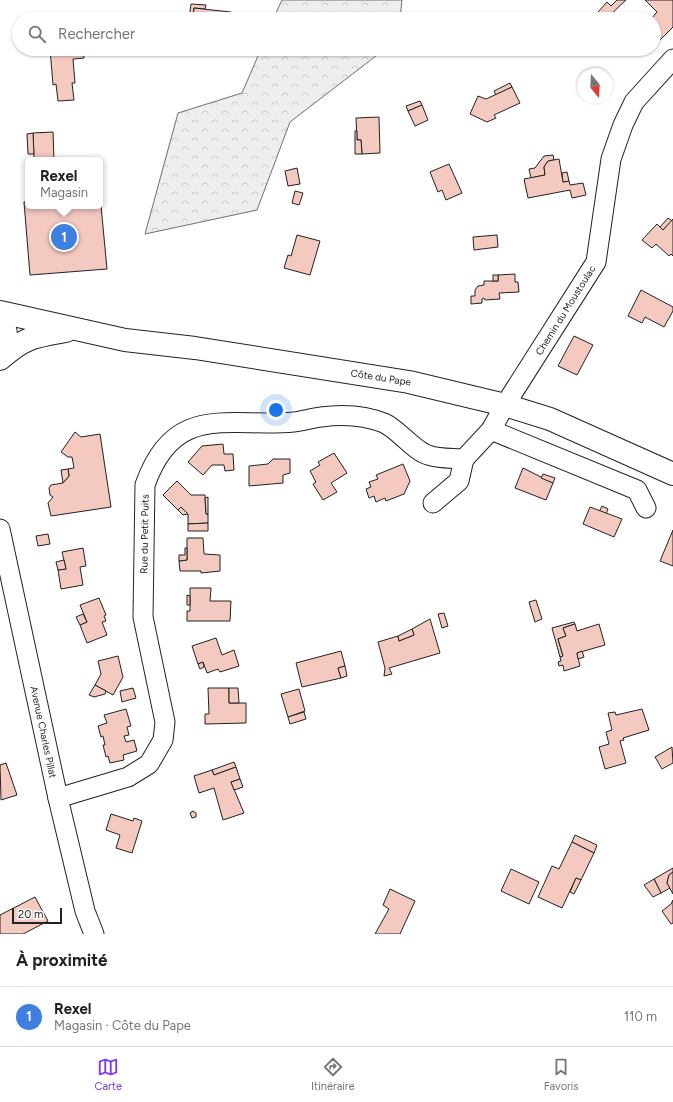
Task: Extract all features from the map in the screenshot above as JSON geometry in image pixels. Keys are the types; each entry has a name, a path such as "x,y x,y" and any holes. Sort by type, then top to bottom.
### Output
{"main road":[{"name":"Côte du Pape","path":"0,312 125,340 196,348 408,382 505,405 550,419 673,474"},
{"path":"0,318 6,330 6,341 0,359"},
{"name":"Côte du Pape","path":"0,359 17,344 31,338 75,330"}],"street":[{"name":"Chemin du Moustoulac","path":"505,405 596,262 611,159 623,125 634,102 673,59"},
{"path":"433,503 459,480 464,459 491,430 505,405"},
{"name":"Rue du Petit Puits","path":"58,798 128,777 149,764 164,740 165,722 144,617 145,485 150,470 159,454 173,440 190,429 213,422 294,422 321,416 355,415 385,423 427,455 464,459"},
{"path":"491,430 637,490 646,508"},
{"name":"Avenue Charles Pillat","path":"0,529 58,798 85,910 94,934"}],"green space":[{"path":"282,0 402,0 401,12 276,12"},
{"path":"258,56 376,56 290,122 257,210 145,234 178,113 242,93"}],"building":[{"path":"617,0 626,0 613,12 598,12 607,2 611,6"},
{"path":"645,0 673,0 673,27 661,39 661,12 657,12"},
{"path":"191,4 206,5 205,9 194,8 194,12 190,12"},
{"path":"194,8 231,12 194,12"},
{"path":"51,56 84,56 84,58 73,59 75,83 72,83 74,100 58,101 56,84 53,85"},
{"path":"510,83 512,87 496,95 494,91"},
{"path":"512,87 520,103 494,115 496,118 487,122 470,114 478,96 486,99"},
{"path":"420,101 422,105 408,111 406,106"},
{"path":"422,105 428,120 415,126 408,111"},
{"path":"379,117 380,153 362,154 361,140 357,140 356,118"},
{"path":"355,131 357,131 357,140 361,140 362,154 355,154"},
{"path":"53,132 54,157 34,157 33,133"},
{"path":"33,133 34,154 28,154 27,134"},
{"path":"553,155 554,160 548,161 544,167 545,175 531,178 529,169 535,168 544,156"},
{"path":"559,159 563,182 569,181 570,185 583,183 586,195 572,198 570,190 528,198 524,179 545,175 544,167 548,161"},
{"path":"449,164 462,193 446,200 442,190 438,192 430,172"},
{"path":"297,168 300,184 288,186 285,171"},
{"path":"567,172 569,181 563,182 562,173"},
{"path":"295,191 303,193 299,205 292,203"},
{"path":"24,202 25,209 101,209 107,269 30,275"},
{"path":"668,218 672,221 663,230 660,227"},
{"path":"673,219 673,256 671,254 669,256 656,244 652,248 642,240 657,224 663,230"},
{"path":"297,235 320,241 310,275 284,268 288,255 291,256"},
{"path":"497,235 498,247 474,250 473,237"},
{"path":"515,274 515,282 518,282 519,292 499,293 500,299 485,300 484,298 482,299 482,303 471,304 471,296 475,296 475,290 478,286 484,285 484,281 498,281 498,275"},
{"path":"493,275 498,275 498,281 493,281"},
{"path":"641,290 673,307 673,311 664,327 645,317 642,323 628,316"},
{"path":"574,336 593,345 577,375 558,366"},
{"path":"75,432 81,437 100,434 111,507 51,516 48,503 53,497 50,495 49,488 51,485 63,483 69,476 68,469 74,468 72,457 68,457 61,452"},
{"path":"223,444 224,454 233,454 234,470 225,471 224,465 212,465 203,475 188,462 202,446"},
{"path":"334,453 347,473 331,483 337,492 323,500 313,484 316,482 310,471 320,465 318,462"},
{"path":"273,459 290,459 290,473 283,475 283,483 249,486 249,466 268,464"},
{"path":"403,464 410,481 404,494 386,501 385,498 376,502 374,496 369,498 366,489 371,487 369,482 378,479 376,475"},
{"path":"523,468 553,483 546,500 515,488"},
{"path":"68,469 69,476 63,483 61,470"},
{"path":"543,474 555,478 553,483 541,478"},
{"path":"177,481 191,495 205,495 208,523 188,524 188,514 181,507 178,510 163,495"},
{"path":"208,497 208,514 206,514 205,498"},
{"path":"602,506 608,509 606,514 599,512"},
{"path":"181,507 188,514 183,515 178,510"},
{"path":"590,507 622,519 614,537 583,524"},
{"path":"208,523 208,531 188,531 188,524"},
{"path":"673,530 673,566 660,561"},
{"path":"48,534 50,544 38,546 36,536"},
{"path":"187,538 203,538 204,554 220,555 220,571 201,573 201,571 180,571 179,561 187,560"},
{"path":"83,548 86,566 80,567 83,585 61,589 58,570 66,569 62,552"},
{"path":"185,548 187,548 187,560 179,561 179,555 185,555"},
{"path":"64,560 66,569 58,570 56,562"},
{"path":"190,588 211,588 210,601 231,601 230,621 187,621 187,611 190,611"},
{"path":"187,595 190,596 190,605 187,605"},
{"path":"99,598 106,615 104,616 106,621 102,622 107,635 87,643 80,625 87,622 80,605"},
{"path":"536,600 542,619 535,622 529,602"},
{"path":"444,613 448,626 442,628 438,614"},
{"path":"83,614 87,622 80,625 76,617"},
{"path":"430,619 440,653 389,668 392,674 384,676 385,668 378,642 398,636 399,641 414,635 412,629"},
{"path":"574,622 575,624 563,628 566,636 558,639 563,656 560,657 552,628"},
{"path":"575,624 577,631 599,624 605,645 577,653 580,666 564,671 563,665 559,666 558,662 561,661 560,657 563,656 558,639 566,636 563,628"},
{"path":"412,629 414,635 399,641 398,636"},
{"path":"216,638 222,655 234,650 239,666 220,672 218,669 207,673 203,662 198,664 192,646"},
{"path":"341,651 345,666 338,668 341,678 302,687 296,663"},
{"path":"582,651 584,657 578,659 577,653"},
{"path":"118,656 123,677 113,695 95,685 101,674 98,661"},
{"path":"203,662 204,667 200,669 198,664"},
{"path":"345,666 347,676 341,678 338,668"},
{"path":"95,685 106,691 105,694 94,697 89,695"},
{"path":"133,688 136,698 122,702 120,691"},
{"path":"208,688 229,688 229,703 246,703 246,723 205,724 205,714 209,714"},
{"path":"229,688 238,688 239,703 229,703"},
{"path":"299,689 305,711 288,717 281,694"},
{"path":"126,709 131,726 127,727 129,735 124,736 126,742 134,740 137,751 123,755 124,760 110,763 108,756 106,757 103,745 105,745 103,736 101,737 98,726 107,723 104,715"},
{"path":"642,709 649,730 623,738 624,740 620,741 626,763 605,769 599,747 609,744 606,732 612,730 608,713 615,712 616,715"},
{"path":"304,712 306,719 290,724 288,717"},
{"path":"672,747 673,763 662,769 655,757"},
{"path":"234,762 236,767 214,775 212,770"},
{"path":"6,763 17,795 1,800 0,765"},
{"path":"236,767 240,779 231,782 244,813 223,820 214,788 199,793 194,776 212,770 214,775"},
{"path":"240,779 243,787 234,790 231,782"},
{"path":"193,811 196,813 196,817 192,818 190,813"},
{"path":"111,814 133,821 134,818 142,821 132,853 116,848 120,835 106,830"},
{"path":"575,835 597,845 594,853 572,842"},
{"path":"572,842 594,853 581,880 576,878 562,908 538,897 552,866 559,869"},
{"path":"673,868 673,872 669,875 667,883 670,888 661,893 654,879"},
{"path":"511,869 539,882 529,904 501,891"},
{"path":"673,872 673,894 667,883 669,875"},
{"path":"576,878 581,880 574,894 570,892"},
{"path":"654,879 661,893 653,897 644,885"},
{"path":"390,889 415,901 400,934 375,934 389,909 383,905"},
{"path":"35,897 48,921 23,934 0,934 0,915"},
{"path":"673,900 673,923 671,924 662,911 671,904"}],"place":[{"name":"Rexel","path":"64,237"}]}
